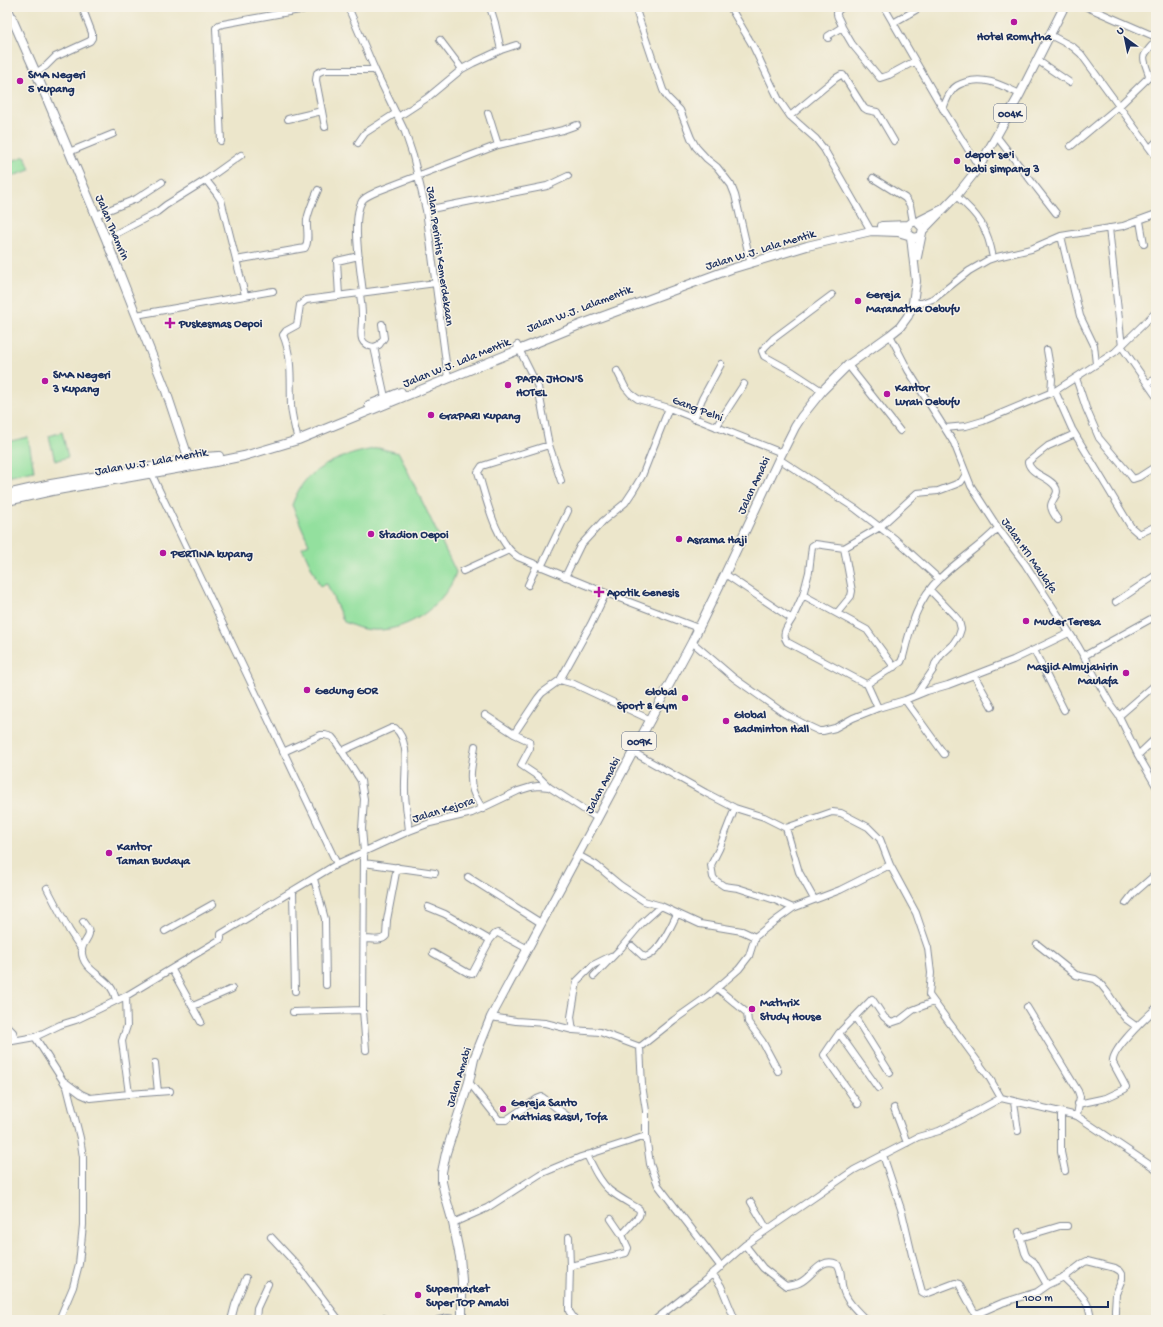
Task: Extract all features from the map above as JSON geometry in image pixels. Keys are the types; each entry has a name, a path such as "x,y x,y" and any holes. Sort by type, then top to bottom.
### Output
{"main road":[{"name":"Jalan Thamrin","path":"7,7 10,23 36,72 96,215 165,388 190,462"},
{"name":"004K","path":"922,233 946,208 979,167 1020,94 1050,35 1061,8"},
{"name":"004K","path":"913,223 946,208"},
{"name":"Jalan W.J. Lalamentik","path":"518,347 622,304 721,269 798,246 870,229 913,223"},
{"path":"913,223 922,225 922,233 918,238 910,236 907,230 913,223"},
{"name":"Jalan W.J. Lala Mentik","path":"297,437 518,347 731,268 870,229 898,232 910,236"},
{"name":"Jalan Amabi","path":"915,266 922,233"},
{"name":"Jalan Amabi","path":"461,1320 460,1260 453,1223 442,1182 442,1172 446,1153 469,1082 474,1059 491,1017 692,642 780,456 802,416 822,391 848,365 900,327 908,316 913,303 916,281 910,236"},
{"path":"7,494 51,484 151,470 214,457 297,437"},
{"name":"Jalan W.J. Lala Mentik","path":"7,501 52,490 151,470"}],"street":[{"path":"36,72 46,66 55,57 90,41 92,38 92,33 82,7"},
{"path":"221,141 216,28 223,24 316,7"},
{"name":"Jalan Perintis Kemerdekaan","path":"348,7 375,70 397,115 413,156 426,210 436,283 452,374"},
{"path":"490,7 501,50"},
{"path":"635,7 663,90 667,97 680,110 690,138 696,147 717,167 726,178 736,195 750,260"},
{"path":"730,7 753,46 778,100 790,116 824,149 870,229"},
{"path":"843,7 838,10 837,13 842,26 852,44 880,78 889,75 915,60"},
{"path":"884,7 943,109 979,167"},
{"path":"893,23 922,7"},
{"path":"947,7 952,7"},
{"path":"1088,7 1156,37"},
{"path":"828,38 828,36 842,26"},
{"path":"1050,35 1073,47 1081,54 1156,157"},
{"path":"440,40 462,69"},
{"path":"1070,146 1119,106 1148,78 1143,58 1144,54 1156,41"},
{"path":"358,143 365,133 397,115 445,84 462,69 501,50 516,45"},
{"path":"1037,60 1068,82"},
{"path":"325,127 316,80 317,73 324,70 375,70"},
{"path":"790,116 836,78 843,75 864,108 877,112 894,141"},
{"path":"943,109 948,96 953,89 960,84 971,80 992,82 1020,94"},
{"path":"288,119 322,111"},
{"path":"488,113 498,145"},
{"path":"374,347 365,343 361,337 361,293 359,256 356,242 358,218 362,202 378,191 498,145 563,130 577,125"},
{"path":"69,152 113,134"},
{"path":"997,137 1056,213"},
{"path":"1150,148 1156,142"},
{"path":"106,240 157,212 241,155"},
{"path":"426,210 547,186 568,176"},
{"path":"873,178 909,202 912,210 913,223"},
{"path":"206,180 221,200 245,295"},
{"path":"96,215 136,199 162,182"},
{"path":"236,260 302,249 307,246 308,215 318,190"},
{"path":"956,196 977,216 987,232 993,258"},
{"path":"913,303 922,303 935,298 969,271 993,258 1031,249 1061,236 1123,226 1156,214"},
{"path":"1140,221 1144,244"},
{"path":"1109,228 1122,347 1156,396"},
{"path":"1061,236 1080,316 1094,345 1096,364"},
{"path":"339,296 336,261 359,256"},
{"path":"297,437 291,406 289,356 283,335 286,331 297,325 300,304 306,300 436,283"},
{"path":"136,315 273,291"},
{"path":"822,391 793,372 764,356 762,352 764,346 832,295"},
{"path":"945,428 966,426 983,421 1053,392 1122,347 1156,312"},
{"path":"374,347 384,338 382,324"},
{"name":"Jalan HTI Maulafa","path":"890,335 908,370 954,443 971,486 998,528 1025,564 1084,656 1111,705 1119,716 1138,756 1156,786"},
{"path":"374,347 386,401"},
{"path":"518,347 538,387 549,445 561,481"},
{"path":"1047,350 1053,392 1075,434 1135,532 1141,534 1156,526"},
{"path":"694,419 702,399 722,364"},
{"path":"848,365 900,431"},
{"name":"Gang Pelni","path":"617,371 625,387 638,399 669,408 716,427 780,456 880,527 939,579"},
{"path":"1076,378 1086,408 1099,438 1131,476 1133,478 1139,477 1156,466"},
{"path":"1148,383 1156,379"},
{"path":"716,427 744,384"},
{"path":"564,577 580,546 603,521 624,503 634,491 642,476 669,408"},
{"path":"1058,520 1052,511 1051,506 1057,494 1056,488 1050,481 1034,472 1029,467 1028,462 1048,446 1075,434"},
{"path":"549,445 482,466 479,469 478,472 491,513 504,544 518,557 564,577 698,628"},
{"path":"151,470 337,864"},
{"path":"878,708 867,684 787,642 784,638 784,634 804,595 809,572 812,546 815,544 844,548 880,527 917,493 938,491 954,485 961,482 966,474"},
{"path":"528,585 568,511"},
{"path":"867,684 899,664 903,658 913,619 922,601 939,579 988,539 998,528"},
{"path":"837,613 851,596 852,591 844,548"},
{"path":"463,571 509,550"},
{"path":"725,574 792,619"},
{"path":"1116,602 1156,575"},
{"path":"916,695 941,655 953,644 961,629 959,622 954,615 930,590"},
{"path":"514,734 542,693 560,680 592,624 606,593"},
{"path":"804,595 867,630 894,667"},
{"path":"1084,656 1156,616"},
{"path":"692,642 718,666 785,714 819,730 827,731 878,708 948,685 1013,660 1069,633"},
{"path":"1034,650 1064,710"},
{"path":"974,675 992,707"},
{"path":"560,680 574,684 651,720"},
{"path":"1119,716 1156,684"},
{"path":"904,700 944,754"},
{"path":"485,715 530,743 530,748 521,765 539,777 549,787 597,818"},
{"path":"342,751 392,728 395,728 398,731 406,752 405,792 409,831"},
{"path":"284,752 325,735 332,737 362,784 364,799 362,829 364,852 363,1010 366,1050"},
{"path":"1138,756 1156,738"},
{"path":"475,746 470,769 471,782 473,793 483,808"},
{"path":"633,752 735,808 764,817 786,828 832,812 841,813 868,827 880,839 890,865 916,913 928,948 931,973 928,995 989,1077 1001,1098 1077,1116 1155,1168"},
{"name":"Jalan Kejora","path":"7,1042 35,1037 92,1013 126,996 172,970 221,939 222,934 337,864 430,822 472,813 518,791 531,787 549,787"},
{"path":"735,808 711,865 713,877 724,886 738,888 775,900 793,908"},
{"path":"786,828 799,872 814,899"},
{"path":"578,855 596,865 620,885 644,900 700,924 742,931 755,937"},
{"path":"364,863 435,873"},
{"path":"640,1046 701,1002 717,988 743,964 749,956 755,937 793,908 840,890 890,865"},
{"path":"364,939 379,940 386,936 387,920 397,867"},
{"path":"1126,903 1133,894 1156,874"},
{"path":"468,877 541,923"},
{"path":"314,879 325,919 326,985"},
{"path":"47,888 69,930 82,950 88,967 110,985 116,1000"},
{"path":"293,891 295,991"},
{"path":"165,931 212,904"},
{"path":"594,976 641,924 661,906"},
{"path":"428,907 438,910 490,940"},
{"path":"632,946 644,957 649,956 663,940 677,914"},
{"path":"82,950 82,946 89,934 88,929 83,922"},
{"path":"433,953 472,974 490,940 495,934 498,933 528,949"},
{"path":"1037,944 1076,975 1095,979 1099,982 1118,1010 1126,1019 1137,1027"},
{"path":"573,1030 570,1017 577,982 593,965 614,955"},
{"path":"172,970 201,1022"},
{"path":"717,988 747,1013 748,1022 762,1041 778,1071"},
{"path":"193,1006 232,989"},
{"path":"126,996 127,1026 122,1040 129,1094"},
{"path":"858,1104 824,1055 839,1033 872,999 884,1017 891,1023 900,1020 913,1010 933,1002"},
{"path":"1027,1007 1078,1091 1080,1097 1077,1116"},
{"path":"1078,1104 1106,1098 1125,1089 1126,1087 1113,1060 1117,1049 1156,1008"},
{"path":"293,1012 363,1010"},
{"path":"491,1017 516,1021 545,1023 573,1030 600,1032 640,1046"},
{"path":"854,1017 890,1073"},
{"path":"7,1026 13,1032 15,1040"},
{"path":"839,1033 878,1088"},
{"path":"35,1037 64,1081 70,1094 83,1157 81,1252 77,1276 59,1320"},
{"path":"640,1046 642,1085 646,1111 646,1136 650,1164 658,1185 721,1267"},
{"path":"155,1063 158,1092"},
{"path":"64,1081 81,1094 90,1098 170,1091"},
{"path":"469,1082 497,1118 502,1120 506,1120 542,1097 567,1116"},
{"path":"655,1320 721,1267 745,1245 854,1170 918,1137 950,1126 1001,1098"},
{"path":"1014,1102 1018,1131"},
{"path":"894,1108 907,1143"},
{"path":"1061,1113 1061,1152 1065,1171"},
{"path":"453,1223 487,1208 540,1174 587,1155 646,1136"},
{"path":"587,1155 596,1172 606,1186 613,1193 640,1210 638,1216 622,1235"},
{"path":"883,1155 902,1212 922,1292 926,1294 956,1283 959,1284 973,1310 979,1313 983,1320"},
{"path":"751,1202 767,1229"},
{"path":"570,1266 626,1253 628,1248 622,1235 611,1219"},
{"path":"1046,1285 1034,1262 1027,1257 1020,1235 1060,1226 1067,1226"},
{"path":"271,1237 299,1267 340,1320"},
{"path":"569,1237 570,1266 568,1307 575,1320"},
{"path":"745,1245 763,1268 786,1286 799,1283 828,1262 837,1264 841,1272 840,1277 844,1293 856,1310 866,1320"},
{"path":"979,1313 1002,1303 1031,1295 1046,1285 1063,1278 1087,1261 1115,1268 1122,1274 1122,1279 1116,1294 1115,1320"},
{"path":"712,1273 722,1286 735,1320"},
{"path":"231,1320 235,1305 246,1278"},
{"path":"1063,1278 1084,1297 1088,1305 1091,1320"},
{"path":"256,1320 257,1308 268,1284"},
{"path":"377,1320 383,1318 390,1320"},
{"path":"438,1320 448,1318 461,1320"}],"green space":[{"path":"25,156 30,170 7,178 7,163"},
{"path":"62,432 68,457 55,461 49,436"},
{"path":"28,437 34,471 7,477 7,442"},
{"name":"Stadion Oepoi","path":"378,448 399,453 456,572 451,585 441,599 422,615 400,626 376,630 356,627 344,622 327,584 320,586 302,547 309,544 292,505 301,486 317,470 333,461"}],"place":[{"name":"Hotel Romytha","path":"1014,22"},
{"name":"SMA Negeri 5 Kupang","path":"20,81"},
{"name":"depot se'i babi simpang 3","path":"957,161"},
{"name":"Gereja Maranatha Oebufu","path":"858,301"},
{"name":"Puskesmas Oepoi","path":"170,323"},
{"name":"SMA Negeri 3 Kupang","path":"45,381"},
{"name":"PAPA JHON'S HOTEL","path":"508,385"},
{"name":"Kantor Lurah Oebufu","path":"887,394"},
{"name":"GraPARI Kupang","path":"431,415"},
{"name":"Stadion Oepoi","path":"371,534"},
{"name":"Asrama Haji","path":"679,539"},
{"name":"PERTINA kupang","path":"163,553"},
{"name":"Apotik Genesis","path":"599,592"},
{"name":"Muder Teresa","path":"1026,621"},
{"name":"Masjid Almujahirin Maulafa","path":"1126,673"},
{"name":"Gedung GOR","path":"307,690"},
{"name":"Global Sport & Gym","path":"685,698"},
{"name":"Global Badminton Hall","path":"726,721"},
{"name":"Kantor Taman Budaya","path":"109,853"},
{"name":"Mathrix Study House","path":"752,1009"},
{"name":"Gereja Santo Mathias Rasul, Tofa","path":"503,1109"},
{"name":"Supermarket Super TOP Amabi","path":"418,1295"}]}
